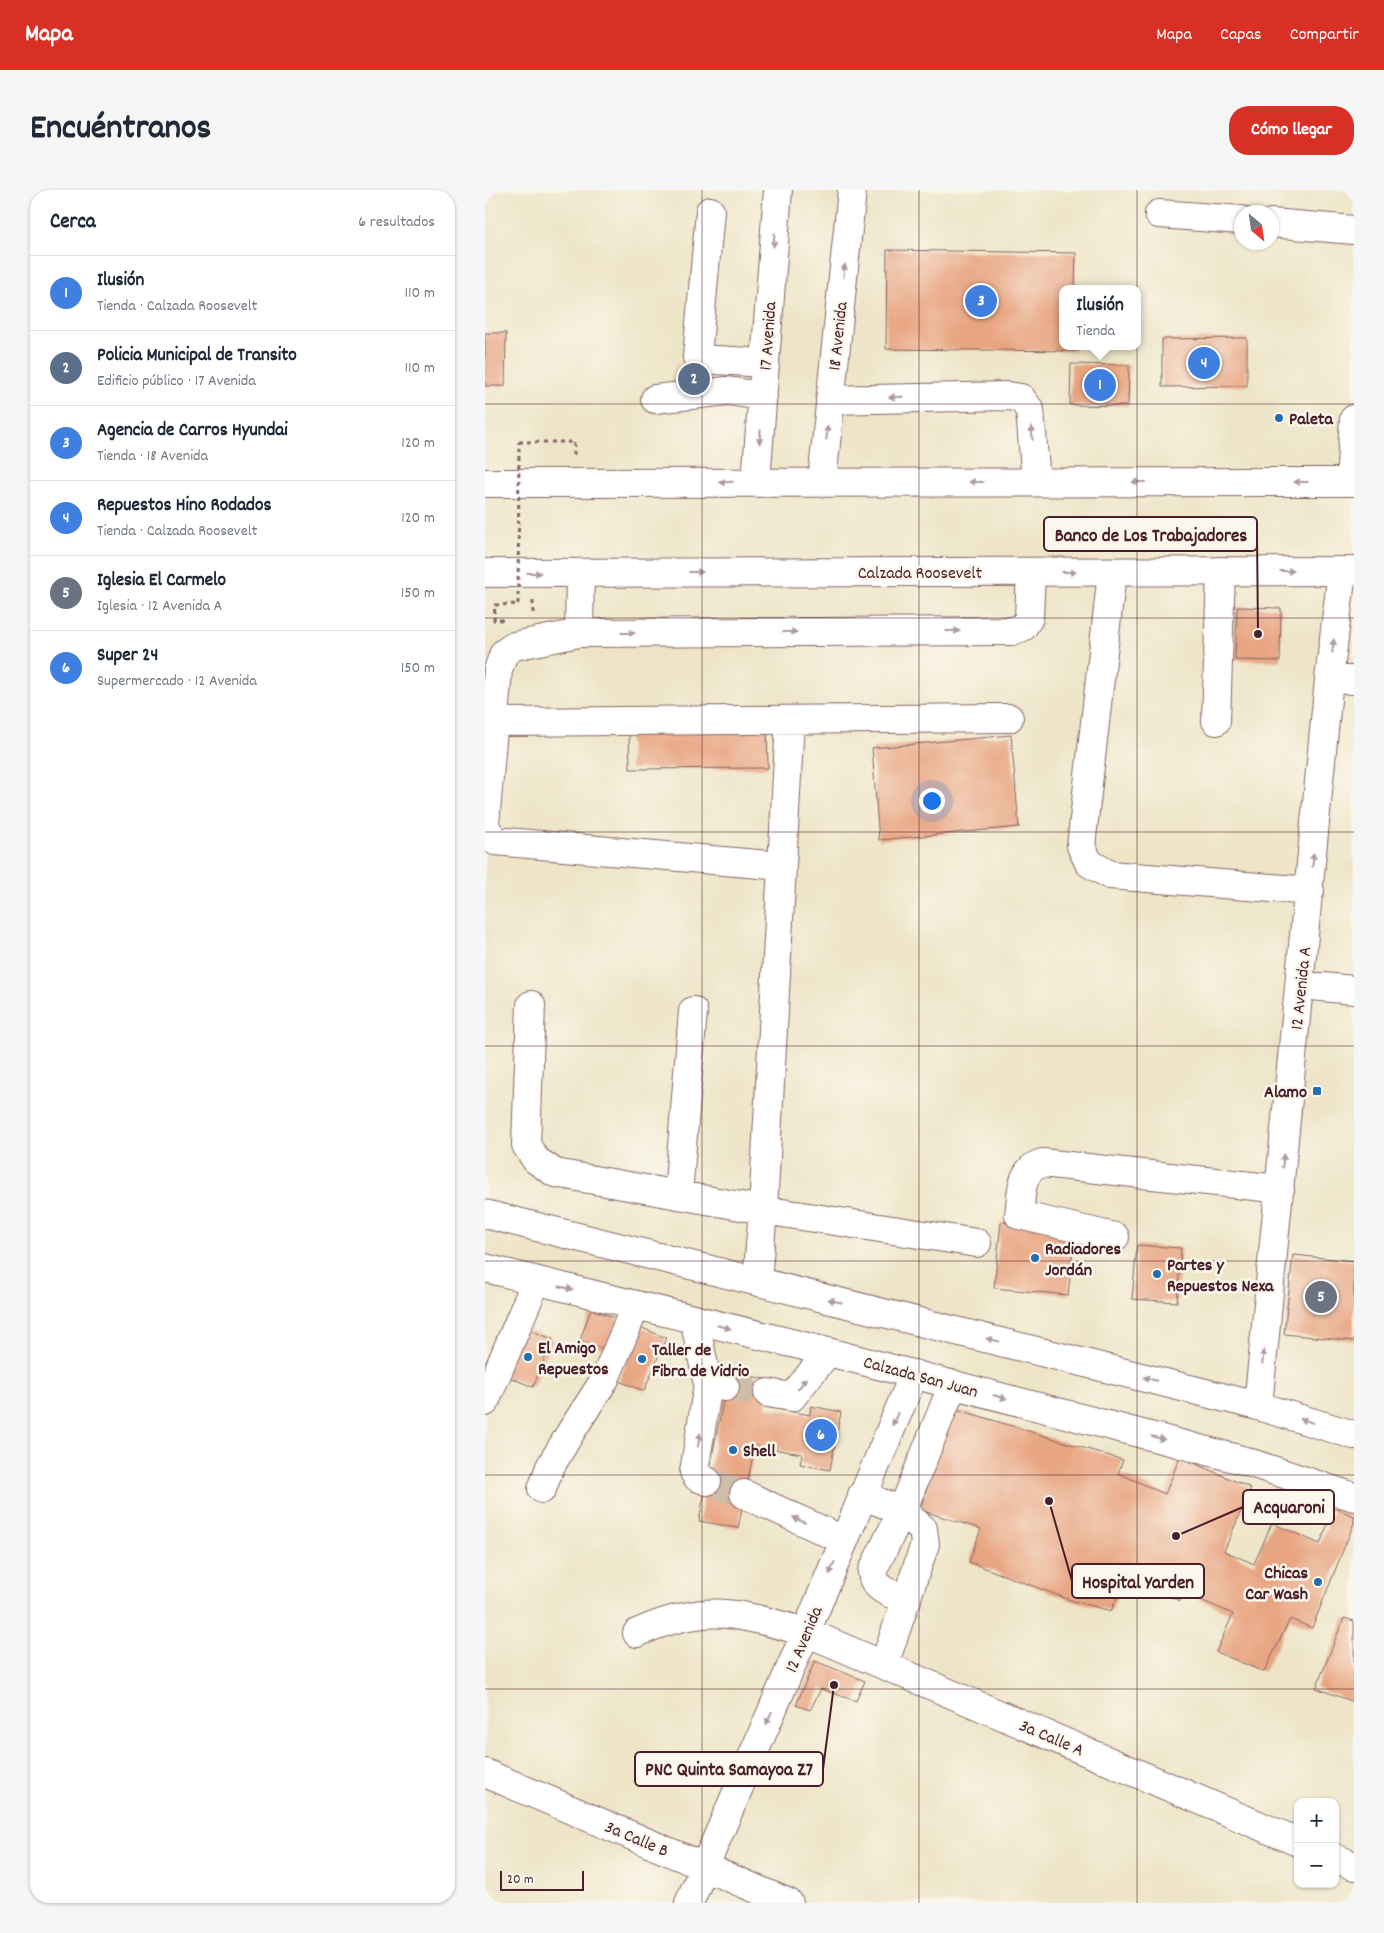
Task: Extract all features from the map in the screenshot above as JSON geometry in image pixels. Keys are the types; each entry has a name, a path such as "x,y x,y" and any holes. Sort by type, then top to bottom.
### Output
{"main road":[{"name":"17 Avenida","path":"756,482 778,190"},
{"name":"18 Avenida","path":"822,482 852,190"},
{"path":"710,211 697,357 700,360 765,364"},
{"path":"1159,214 1234,219"},
{"path":"1279,223 1354,230"},
{"path":"655,399 727,391 763,396"},
{"path":"830,400 1008,396 1021,398 1030,410 1036,482"},
{"path":"485,483 1352,482 1354,419"},
{"path":"1216,721 1221,571"},
{"name":"Calzada Roosevelt","path":"485,573 1348,571"},
{"name":"12 Avenida A","path":"1258,1406 1310,891 1342,680 1348,571"},
{"path":"782,866 495,841 485,826 498,670 504,653 514,646 579,633 1011,631 1023,627 1029,618 1031,572"},
{"path":"579,633 581,573"},
{"path":"1112,573 1081,846 1089,863 1110,875 1310,891"},
{"path":"495,722 1009,718"},
{"path":"757,1281 763,1210 790,721"},
{"path":"1301,985 1354,990"},
{"path":"531,1005 526,1145 536,1160 555,1173 763,1210 977,1243"},
{"path":"678,1195 693,1011"},
{"path":"1115,1237 1019,1215 1024,1176 1028,1170 1042,1163 1280,1189"},
{"path":"485,1214 1258,1406 1354,1435"},
{"name":"Calzada San Juan","path":"485,1268 828,1352 1242,1460 1354,1497"},
{"path":"485,1402 536,1281"},
{"path":"542,1489 550,1467 571,1430 605,1379 636,1305"},
{"path":"694,1319 717,1386 694,1472 697,1478 707,1481"},
{"path":"768,1393 792,1398 828,1352"},
{"name":"12 Avenida","path":"689,1903 806,1632 914,1374"},
{"path":"907,1600 877,1586 872,1579 872,1572 902,1510 953,1384"},
{"path":"744,1494 843,1540"},
{"path":"862,1495 902,1510 923,1528 925,1544 884,1665"},
{"name":"3a Calle A","path":"637,1633 666,1620 696,1613 722,1612 759,1619 806,1632 1294,1840"},
{"name":"3a Calle B","path":"485,1773 789,1903"},
{"path":"1339,1860 1354,1866"}],"path":[{"path":"504,620 494,620 495,605 518,604 519,442 574,442"}],"building":[{"path":"887,250 1076,253 1075,285 1059,285 1059,350 1074,351 886,349"},
{"path":"485,333 506,333 505,386 485,386"},
{"path":"1247,338 1247,386 1162,387 1162,339"},
{"path":"1071,364 1129,365 1128,406 1070,405"},
{"path":"1237,607 1281,608 1280,661 1235,660"},
{"path":"767,729 768,768 630,769 629,730"},
{"path":"1011,735 1019,827 879,840 872,748"},
{"name":"Radiadores Jordán","path":"1001,1222 1075,1229 1068,1295 994,1288"},
{"name":"Partes y Repuestos Nexa","path":"1137,1245 1181,1248 1177,1302 1132,1299"},
{"path":"1293,1255 1354,1261 1354,1341 1284,1334"},
{"path":"591,1309 621,1320 609,1351 580,1340"},
{"name":"El Amigo Repuestos","path":"521,1327 553,1339 533,1387 504,1375"},
{"name":"Taller de Fibra de Vidrio","path":"640,1327 666,1338 644,1391 619,1381"},
{"name":"Shell","path":"729,1372 771,1380 766,1407 810,1415 811,1406 841,1412 830,1470 800,1464 802,1454 755,1446 738,1528 699,1521"},
{"path":"953,1408 1123,1460 1118,1473 1165,1494 1180,1457 1251,1488 1224,1551 1254,1564 1272,1523 1320,1544 1334,1508 1354,1516 1354,1523 1312,1628 1290,1619 1264,1672 1216,1652 1233,1614 1182,1592 1180,1601 1126,1578 1111,1611 1070,1600 969,1562 981,1529 920,1510"},
{"path":"1344,1618 1354,1621 1354,1702 1316,1688"},
{"path":"815,1661 865,1681 856,1701 821,1689 810,1710 796,1705"}],"tunnel":[{"path":"726,1387 768,1393"},
{"path":"707,1481 744,1494"}],"place":[{"name":"Agencia de Carros Hyundai","path":"981,301"},
{"name":"Repuestos Hino Rodados","path":"1204,363"},
{"name":"Policia Municipal de Transito","path":"694,379"},
{"name":"Ilusión","path":"1100,385"},
{"name":"Paleta","path":"1279,418"},
{"name":"Banco de Los Trabajadores","path":"1258,634"},
{"name":"Alamo","path":"1317,1091"},
{"name":"Radiadores Jordán","path":"1035,1258"},
{"name":"Partes y Repuestos Nexa","path":"1157,1274"},
{"name":"Iglesia El Carmelo","path":"1321,1297"},
{"name":"El Amigo Repuestos","path":"528,1357"},
{"name":"Taller de Fibra de Vidrio","path":"642,1359"},
{"name":"Super 24","path":"821,1435"},
{"name":"Shell","path":"733,1450"},
{"name":"Hospital Yarden","path":"1049,1501"},
{"name":"Acquaroni","path":"1176,1536"},
{"name":"Chicas Car Wash","path":"1318,1582"},
{"name":"PNC Quinta Samayoa Z7","path":"834,1685"}]}
